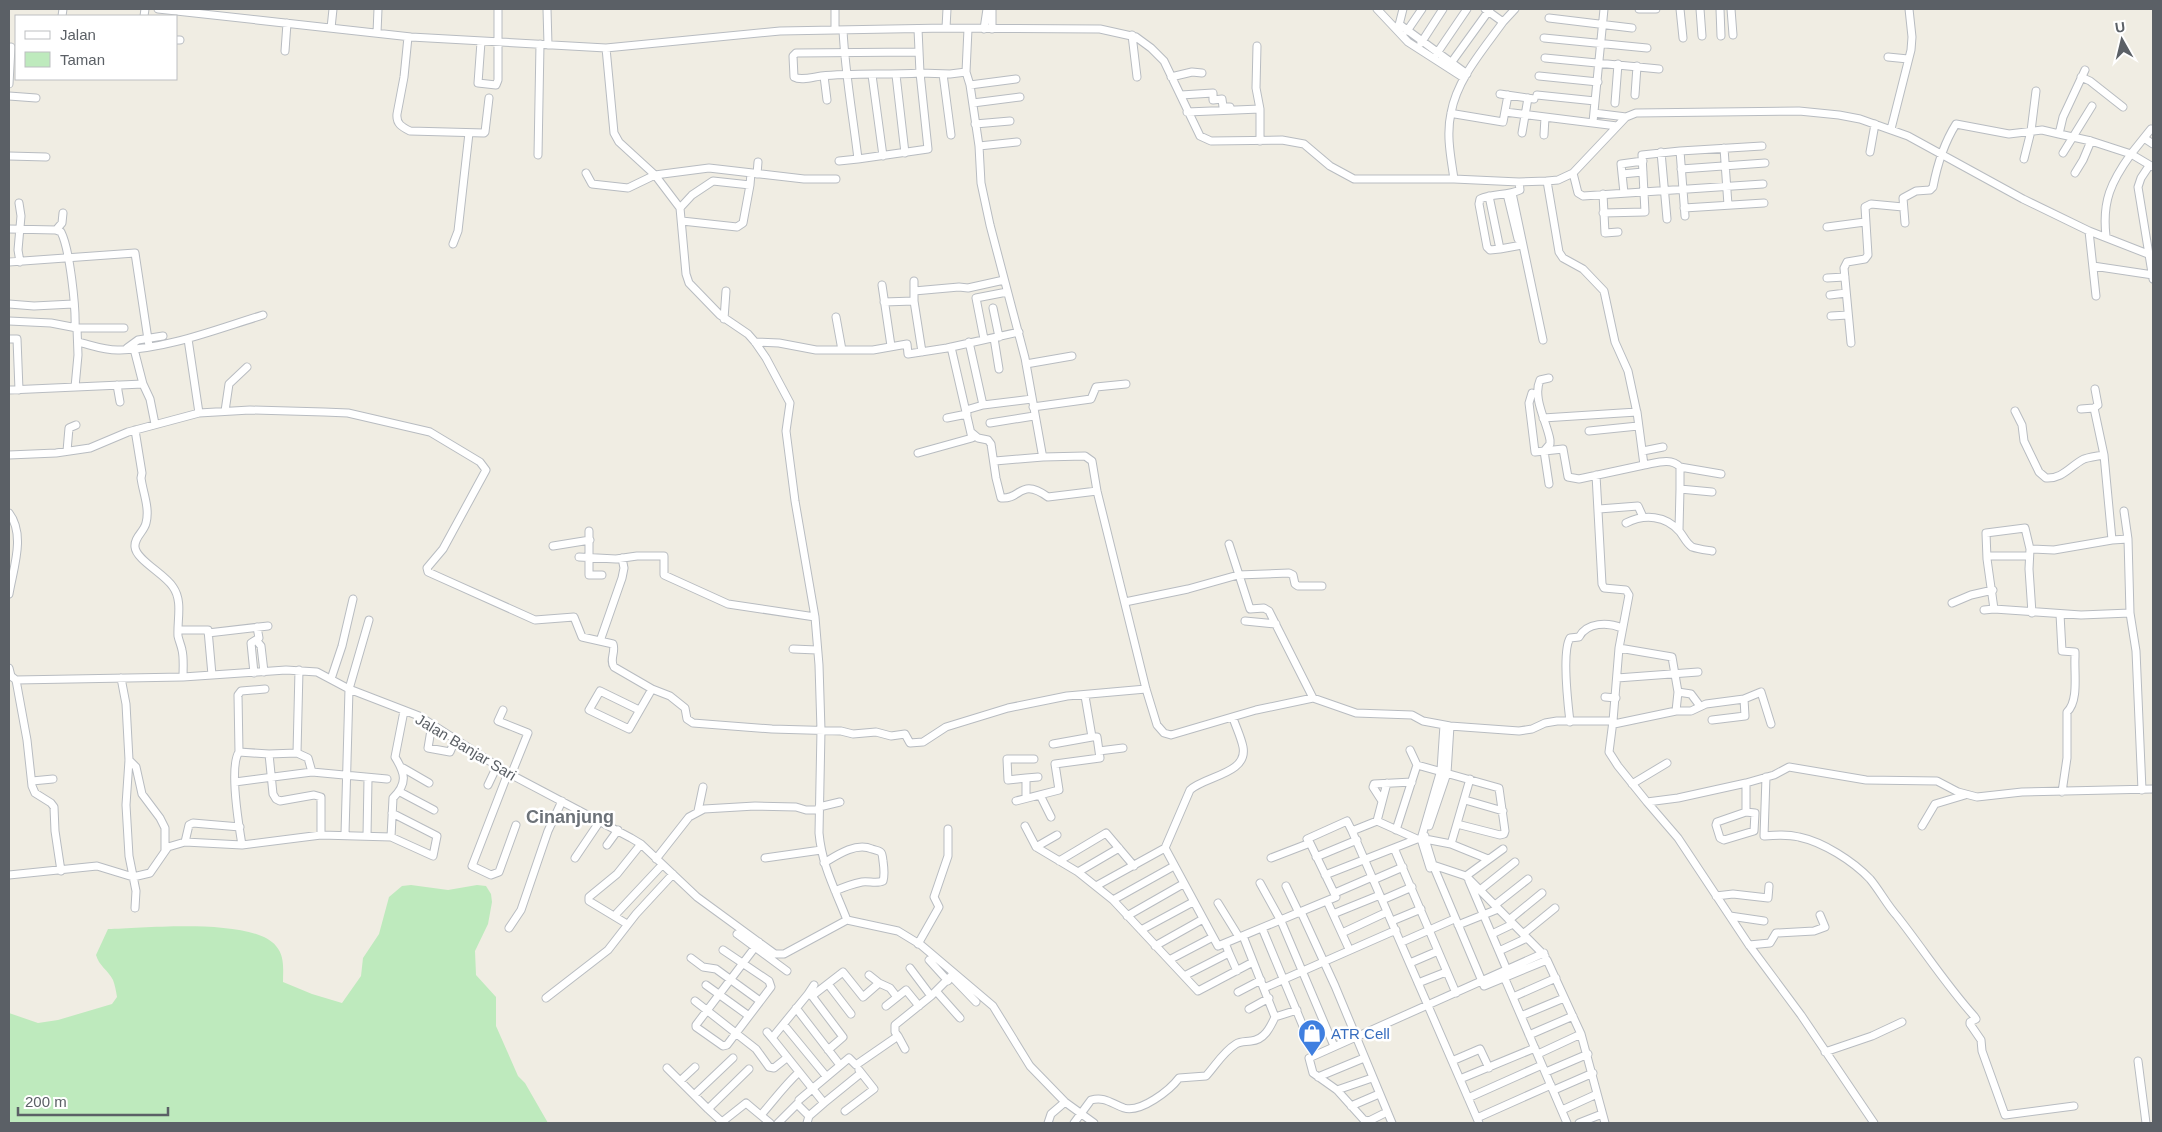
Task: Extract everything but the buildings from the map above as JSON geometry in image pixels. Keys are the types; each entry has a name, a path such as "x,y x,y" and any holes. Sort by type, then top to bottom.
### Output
{"street":[{"path":"158,9 187,10 240,18 408,37 606,48 780,31 946,28 1100,29 1132,35 1151,48 1164,61 1200,136 1211,141 1282,140 1304,144 1330,166 1354,179 1519,182 1558,180 1573,173 1626,117"},
{"path":"240,18 241,9"},
{"path":"331,28 333,9"},
{"path":"377,33 378,9"},
{"path":"481,42 478,83 497,84 498,9"},
{"path":"547,9 548,45"},
{"path":"835,9 845,52 858,159"},
{"path":"946,28 947,9"},
{"path":"984,29 987,9"},
{"path":"992,9 992,29"},
{"path":"1377,9 1398,28 1435,56 1466,76"},
{"path":"1398,28 1403,9"},
{"path":"1407,31 1422,9"},
{"path":"1421,43 1443,9"},
{"path":"1435,56 1467,9"},
{"path":"1454,180 1449,139 1455,99 1466,76 1502,22 1514,9"},
{"path":"1593,122 1604,9"},
{"path":"1639,9 1656,9"},
{"path":"1680,9 1683,38"},
{"path":"1700,9 1702,36"},
{"path":"1720,9 1721,36"},
{"path":"1732,9 1733,34"},
{"path":"1891,129 1912,37 1909,9"},
{"path":"1451,63 1488,10 1502,22"},
{"path":"1549,18 1632,28"},
{"path":"286,51 287,23"},
{"path":"1398,28 1407,31 1435,56 1451,63 1466,76"},
{"path":"839,161 928,149 920,73 918,29"},
{"path":"968,29 966,72 970,85 979,146 981,183 1007,292 1019,332 1034,416 1044,458"},
{"path":"1132,35 1137,77"},
{"path":"408,37 396,120 401,127 410,131 485,132 489,98"},
{"path":"1544,38 1648,48"},
{"path":"538,156 540,44"},
{"path":"1257,46 1256,88 1260,110 1260,140"},
{"path":"12,47 9,96 36,98"},
{"path":"606,48 614,133 618,142 655,175 680,208 686,274 689,283 724,319 748,334 755,342 790,403 786,431 795,501 815,617 821,730 819,809 821,850 834,891 847,920 898,931 918,944 976,1002"},
{"path":"919,52 794,54 796,78 966,72"},
{"path":"1888,56 1908,59"},
{"path":"1545,58 1659,68"},
{"path":"1615,103 1618,64"},
{"path":"1635,96 1638,66"},
{"path":"2059,134 2063,117 2085,70"},
{"path":"1171,77 1192,72 1202,73"},
{"path":"943,74 951,135"},
{"path":"896,75 905,153"},
{"path":"824,76 827,100"},
{"path":"872,76 883,156"},
{"path":"1539,76 1598,82"},
{"path":"2081,77 2090,81 2123,107"},
{"path":"970,85 1016,79"},
{"path":"2024,160 2031,131 2036,91"},
{"path":"1181,95 1213,93 1214,100 1222,99 1223,107 1230,107 1233,111"},
{"path":"1500,94 1595,101"},
{"path":"1455,114 1502,123 1508,95"},
{"path":"972,103 1020,97"},
{"path":"1522,132 1525,115 1533,97"},
{"path":"2063,153 2092,106"},
{"path":"1187,112 1260,110"},
{"path":"1594,113 1626,117 1643,113 1799,111 1839,115 1875,124 1908,136 2023,199 2089,231 2106,236 2152,256"},
{"path":"1505,112 1618,126"},
{"path":"1544,134 1545,118"},
{"path":"975,124 1010,121"},
{"path":"1870,152 1875,124"},
{"path":"1905,223 1903,198 1918,190 1930,190 1933,187 1935,174 1956,124 2009,134 2042,130 2091,141 2131,154 2151,166 2141,177 2138,187 2141,212 2152,256 2153,279"},
{"path":"2106,236 2105,210 2108,193 2114,179 2151,128"},
{"path":"453,244 458,230 469,133"},
{"path":"2144,138 2153,144"},
{"path":"2074,174 2083,160 2091,141"},
{"path":"979,146 1017,142"},
{"path":"1603,213 1645,212 1642,155 1644,153 1762,146"},
{"path":"1724,148 1728,205"},
{"path":"1680,151 1685,216"},
{"path":"1661,152 1667,219"},
{"path":"9,156 46,157"},
{"path":"1624,193 1622,164 1643,161"},
{"path":"682,221 737,227 743,223 750,185 758,162"},
{"path":"1681,169 1764,163"},
{"path":"586,173 592,184 623,188 633,187 655,175 709,168 804,179 836,180"},
{"path":"1622,174 1643,172"},
{"path":"1573,173 1578,193 1581,196 1763,184"},
{"path":"1547,180 1559,252 1563,258 1584,269 1604,291 1615,342 1628,371 1638,413 1638,426 1644,464"},
{"path":"680,208 692,195 711,181 750,185"},
{"path":"1519,182 1520,190 1510,194 1480,199 1479,204 1487,247 1490,250 1522,242"},
{"path":"1510,194 1543,340"},
{"path":"1602,194 1605,233 1618,232"},
{"path":"1489,196 1500,249"},
{"path":"19,203 20,229 18,250 20,262"},
{"path":"1684,208 1764,203"},
{"path":"1851,343 1844,268 1847,262 1865,259 1868,255 1864,209 1867,204 1903,207"},
{"path":"56,230 62,222 63,212"},
{"path":"1827,227 1865,222"},
{"path":"9,229 56,230 61,232 65,240 78,342 75,387"},
{"path":"2089,231 2096,296"},
{"path":"9,262 135,253 150,346"},
{"path":"2093,266 2153,276"},
{"path":"1827,278 1845,277"},
{"path":"914,291 968,288 1004,280"},
{"path":"914,281 914,301 922,352"},
{"path":"882,285 891,346"},
{"path":"724,319 726,291"},
{"path":"984,339 976,298 1007,292"},
{"path":"1830,295 1846,293"},
{"path":"884,302 914,301"},
{"path":"9,304 34,306 73,304"},
{"path":"993,308 999,369"},
{"path":"78,342 118,350 131,349 188,339 264,315"},
{"path":"1831,316 1848,315"},
{"path":"836,317 842,350"},
{"path":"9,321 50,323 76,328 124,328"},
{"path":"755,342 779,342 816,350 873,350 907,344 908,354 997,338 1019,332"},
{"path":"131,349 138,340 163,336"},
{"path":"9,339 17,339 19,390"},
{"path":"188,339 199,413"},
{"path":"969,342 983,406"},
{"path":"918,453 971,440 972,433 951,347"},
{"path":"131,349 150,399 154,424"},
{"path":"1026,364 1072,356"},
{"path":"225,411 229,384 248,367"},
{"path":"1549,378 1539,381 1540,411 1550,440 1550,444 1544,451 1549,484"},
{"path":"9,390 143,384"},
{"path":"947,418 983,406 1091,399 1096,387 1126,384"},
{"path":"117,385 120,402"},
{"path":"2081,409 2098,406 2094,389"},
{"path":"1532,393 1529,403 1535,452 1563,449 1566,474 1571,478 1669,461 1675,462 1680,467 1721,474"},
{"path":"2094,408 2104,455 2112,540"},
{"path":"9,455 90,448 154,424 199,413 225,411 348,413 430,432 480,462 486,467 486,473 465,506 443,549 427,568 428,572 535,620 574,617 582,637 613,644 615,649 612,661 614,667 652,689 670,696 686,708 687,719 693,723 772,729 821,730 852,734 876,732 891,736 905,734 910,743 913,744 922,742 946,727 1008,708 1060,697 1146,689"},
{"path":"2015,411 2022,425 2024,441 2039,472 2046,478 2063,474 2085,459 2104,455"},
{"path":"1543,418 1638,413"},
{"path":"990,423 1034,416"},
{"path":"67,451 69,428 76,426"},
{"path":"1589,431 1638,426"},
{"path":"135,430 142,472 140,478 148,514 146,526 136,538 135,548 140,557 153,569 160,572 173,586 178,603 178,630 183,656 183,677"},
{"path":"972,433 978,438 988,440 992,446 996,478 1000,495 1004,498 1027,489 1038,490 1048,497 1097,491"},
{"path":"1643,451 1663,447"},
{"path":"995,461 1044,458 1088,458 1092,461 1097,491 1146,689 1157,725 1167,734 1171,735 1256,710 1313,698 1356,712 1412,715 1423,721 1447,726 1518,731 1532,729 1545,723 1613,722 1676,711 1691,711 1700,706 1744,699 1761,692 1771,724"},
{"path":"1679,530 1680,467"},
{"path":"1596,475 1602,584 1604,588 1626,590 1629,593 1619,648 1616,698 1609,752 1632,784 1678,838 1749,945 1796,1009 1874,1123"},
{"path":"1680,489 1712,492"},
{"path":"1599,509 1638,506 1643,517"},
{"path":"2124,511 2128,539 2130,613 2136,651 2142,790"},
{"path":"9,513 18,532 12,554 9,594"},
{"path":"1626,523 1643,517 1659,518 1679,530 1686,542 1693,547 1712,551"},
{"path":"1994,609 1986,536 1988,532 2026,528 2032,613"},
{"path":"590,530 589,578 602,575"},
{"path":"1987,556 2054,550 2128,539"},
{"path":"553,546 590,540"},
{"path":"1229,544 1250,608 1267,608 1313,698"},
{"path":"579,557 622,558 645,555 664,556 664,575 728,604 815,617"},
{"path":"600,641 622,578 624,568 622,558"},
{"path":"1125,602 1188,589 1238,575 1290,573 1293,575 1295,584 1298,586 1322,586"},
{"path":"1952,603 1971,595 1993,590"},
{"path":"330,680 342,646 353,599"},
{"path":"1984,610 1994,609 2060,614 2130,613"},
{"path":"2060,614 2062,651 2075,652 2074,700 2072,707 2067,712 2067,758 2062,792"},
{"path":"345,834 345,776 349,689 369,620"},
{"path":"1245,621 1276,624"},
{"path":"1570,722 1566,656 1568,641 1570,638 1579,637 1583,630 1602,624 1612,624 1622,628"},
{"path":"208,633 268,626"},
{"path":"254,673 251,643 258,638 257,627"},
{"path":"178,630 208,630 212,675"},
{"path":"256,640 261,646 264,672"},
{"path":"1619,648 1672,657 1678,692 1676,711"},
{"path":"793,649 817,650"},
{"path":"9,668 11,676 16,680 24,717 35,793 54,807 55,832 61,871"},
{"path":"297,753 299,670"},
{"name":"Jalan Banjar Sari","path":"16,680 183,677 299,670 317,672 349,689 419,716 510,774 618,830 641,844 697,897 758,945 775,954 784,954 847,920"},
{"path":"1617,678 1698,672"},
{"path":"121,678 126,704 129,760 126,805 130,856 136,891 135,908"},
{"path":"242,845 235,760 239,752 239,693 241,690 265,689"},
{"path":"639,710 599,691 590,710 629,729 652,689"},
{"path":"1678,692 1691,694 1700,706"},
{"path":"1085,696 1092,737"},
{"path":"1605,697 1616,698"},
{"path":"1712,720 1745,716 1744,699"},
{"path":"502,710 498,722 528,733 472,866 492,876 499,872 516,825"},
{"path":"404,711 395,756 403,768 429,783"},
{"path":"1096,886 1165,848 1190,790 1239,765 1244,757 1243,747 1233,718"},
{"path":"432,724 428,748 450,752 455,740"},
{"path":"1447,726 1444,772 1421,839 1425,856 1455,922"},
{"path":"1016,801 1059,790 1055,764 1100,758 1097,737 1053,744"},
{"path":"1099,751 1123,748"},
{"path":"1410,750 1418,765 1500,788 1504,834 1500,835 1458,824"},
{"path":"239,752 297,753 308,758 312,772"},
{"path":"269,754 273,794 278,800 320,795 321,835"},
{"path":"1034,758 1007,759 1008,780 1038,777"},
{"path":"129,760 136,767 142,794 165,828 165,850"},
{"path":"1632,784 1668,764"},
{"path":"1396,830 1418,765"},
{"path":"488,785 497,766"},
{"path":"1647,802 1678,798 1746,783 1774,775 1784,768 1794,767 1866,780 1937,781 1965,795 1979,797 2022,792 2153,789"},
{"path":"391,837 393,798 400,792 402,786 403,768"},
{"path":"236,782 312,772 387,780"},
{"path":"1766,777 1764,836 1782,834 1806,839 1843,856 1871,880 1976,1019 1970,1022 1970,1024 1981,1040 1982,1051 2005,1115 2074,1106"},
{"path":"1026,778 1026,798"},
{"path":"32,782 53,779"},
{"path":"367,836 368,779"},
{"path":"1451,844 1470,779"},
{"path":"1382,802 1372,785 1412,782"},
{"path":"1377,822 1387,783"},
{"path":"1746,783 1746,812"},
{"path":"698,811 703,788"},
{"path":"400,792 434,810"},
{"path":"1040,795 1050,818"},
{"path":"1922,826 1935,804 1965,795"},
{"path":"1465,800 1503,812"},
{"path":"509,928 521,910 548,831 562,801"},
{"path":"656,859 689,817 698,811 755,806 796,807 806,810 819,809 840,802"},
{"path":"1746,812 1755,813 1754,831 1724,840 1720,838 1716,825 1717,822 1746,812"},
{"path":"9,875 101,867 133,877 150,873 165,850 179,842 242,845 321,835 345,834 391,837 432,856 438,839 437,836 392,813"},
{"path":"575,858 600,821"},
{"path":"1335,894 1308,839 1347,821 1402,942 1427,1006 1478,1121 1553,1088 1593,1073"},
{"path":"1352,831 1377,822 1421,839 1451,844 1488,858"},
{"path":"185,842 189,825 193,823 240,827"},
{"path":"1026,826 1036,847 1078,872 1113,900 1198,991 1254,962"},
{"path":"918,944 938,907 934,897 948,856 948,829"},
{"path":"607,845 618,830"},
{"path":"1059,861 1106,833 1134,866"},
{"path":"1036,847 1057,835"},
{"path":"1325,875 1421,839"},
{"path":"1421,839 1480,982 1486,987 1546,957"},
{"path":"1316,857 1357,840"},
{"path":"1271,858 1310,843"},
{"path":"627,924 589,901 589,898 590,894 617,874 641,844"},
{"path":"824,863 846,851 866,846 880,850 883,854 883,881 879,883 870,881 851,884 834,891"},
{"path":"1078,872 1119,848"},
{"path":"1165,848 1218,946 1336,897 1335,894 1403,867"},
{"path":"1394,848 1456,993"},
{"path":"1468,878 1488,858 1503,849"},
{"path":"765,858 821,850"},
{"path":"1480,890 1516,862"},
{"path":"617,913 662,864"},
{"path":"1433,865 1468,878 1546,957 1581,1034 1588,1054 1605,1123"},
{"path":"1113,900 1174,866"},
{"path":"546,998 608,950 627,924 673,874"},
{"path":"1468,878 1507,970"},
{"path":"1402,942 1430,930 1483,916 1528,879"},
{"path":"1260,883 1281,921 1334,1046"},
{"path":"1127,916 1183,884"},
{"path":"1286,886 1302,912 1392,1123"},
{"path":"1716,896 1732,894 1768,898 1769,886"},
{"path":"1333,914 1412,887"},
{"path":"1492,934 1511,922 1542,894"},
{"path":"1327,900 1349,950"},
{"path":"1141,930 1193,902"},
{"path":"1218,903 1241,937 1254,962 1275,1017"},
{"path":"1499,951 1525,936 1555,908"},
{"path":"1392,921 1421,909"},
{"path":"1342,933 1387,912"},
{"path":"1749,945 1770,943 1776,933 1819,930 1825,927 1820,915"},
{"path":"1730,916 1764,921"},
{"path":"1155,946 1204,919"},
{"path":"1262,928 1315,1055"},
{"path":"1264,988 1396,930"},
{"path":"737,934 758,945 787,971"},
{"path":"1169,960 1213,937"},
{"path":"1225,944 1236,971"},
{"path":"723,950 743,964 771,984 771,987 727,1045 723,1046 696,1029 696,1025 708,1010 719,995 731,980 743,964 758,945"},
{"path":"1410,963 1438,951"},
{"path":"1184,976 1229,953"},
{"path":"1387,1112 1366,1122 1337,1090 1313,1073 1309,1059 1334,1046 1507,970 1546,957"},
{"path":"691,958 703,967 716,969 760,1001"},
{"path":"929,960 993,1006 1030,1066 1066,1102 1094,1123"},
{"path":"910,968 960,1018"},
{"path":"824,1103 770,1035 784,1024 796,1008 810,995 843,972 863,997 879,983"},
{"path":"1418,983 1446,972"},
{"path":"869,975 879,983 890,988 897,996"},
{"path":"905,1049 895,1032 895,1025 934,994 951,977"},
{"path":"1513,997 1556,978"},
{"path":"1505,979 1567,1123"},
{"path":"1238,992 1261,980"},
{"path":"828,984 851,1014"},
{"path":"706,985 749,1016"},
{"path":"810,995 814,985"},
{"path":"886,1006 906,990 919,1006"},
{"path":"810,995 844,1037 828,1050"},
{"path":"1250,1009 1269,998"},
{"path":"1521,1016 1564,998"},
{"path":"695,1001 761,1054 769,1067 774,1068 784,1060"},
{"path":"796,1008 840,1065"},
{"path":"1074,1123 1080,1112 1091,1100 1097,1098 1105,1099 1123,1108 1130,1109 1138,1107 1166,1092 1180,1078 1206,1076 1224,1053 1235,1044 1254,1041 1263,1037 1275,1017 1297,1010"},
{"path":"1529,1035 1573,1016"},
{"path":"1825,1052 1872,1036 1902,1022"},
{"path":"784,1024 826,1076"},
{"path":"1460,1079 1581,1034"},
{"path":"856,1065 898,1036"},
{"path":"1452,1061 1480,1049 1489,1068"},
{"path":"1468,1098 1588,1054"},
{"path":"694,1096 732,1058"},
{"path":"799,1100 812,1087 850,1058 874,1089 845,1111"},
{"path":"1318,1077 1364,1058"},
{"path":"2138,1061 2146,1123"},
{"path":"680,1081 695,1066"},
{"path":"667,1068 722,1122 746,1102 770,1123"},
{"path":"708,1110 749,1069"},
{"path":"761,1115 781,1094 783,1087 799,1072"},
{"path":"778,1123 797,1104 808,1120 824,1103 861,1073"},
{"path":"1337,1090 1372,1078"},
{"path":"1351,1106 1379,1094"},
{"path":"1562,1110 1597,1094"},
{"path":"1048,1123 1051,1114 1066,1102"},
{"path":"1579,1123 1602,1114"}],"green space":[{"path":"411,885 448,890 477,885 486,886 491,894 492,902 488,924 475,951 476,975 496,997 496,1026 518,1076 525,1083 548,1123 9,1123 9,1013 38,1023 58,1020 112,1004 117,997 114,982 96,955 108,929 196,926 245,931 263,937 279,950 282,959 283,982 312,994 342,1003 361,976 363,958 379,934 389,897 402,886"}],"place":[{"name":"ATR Cell","path":"1312,1057"}],"district":[{"name":"Cinanjung","path":"570,817"}]}
